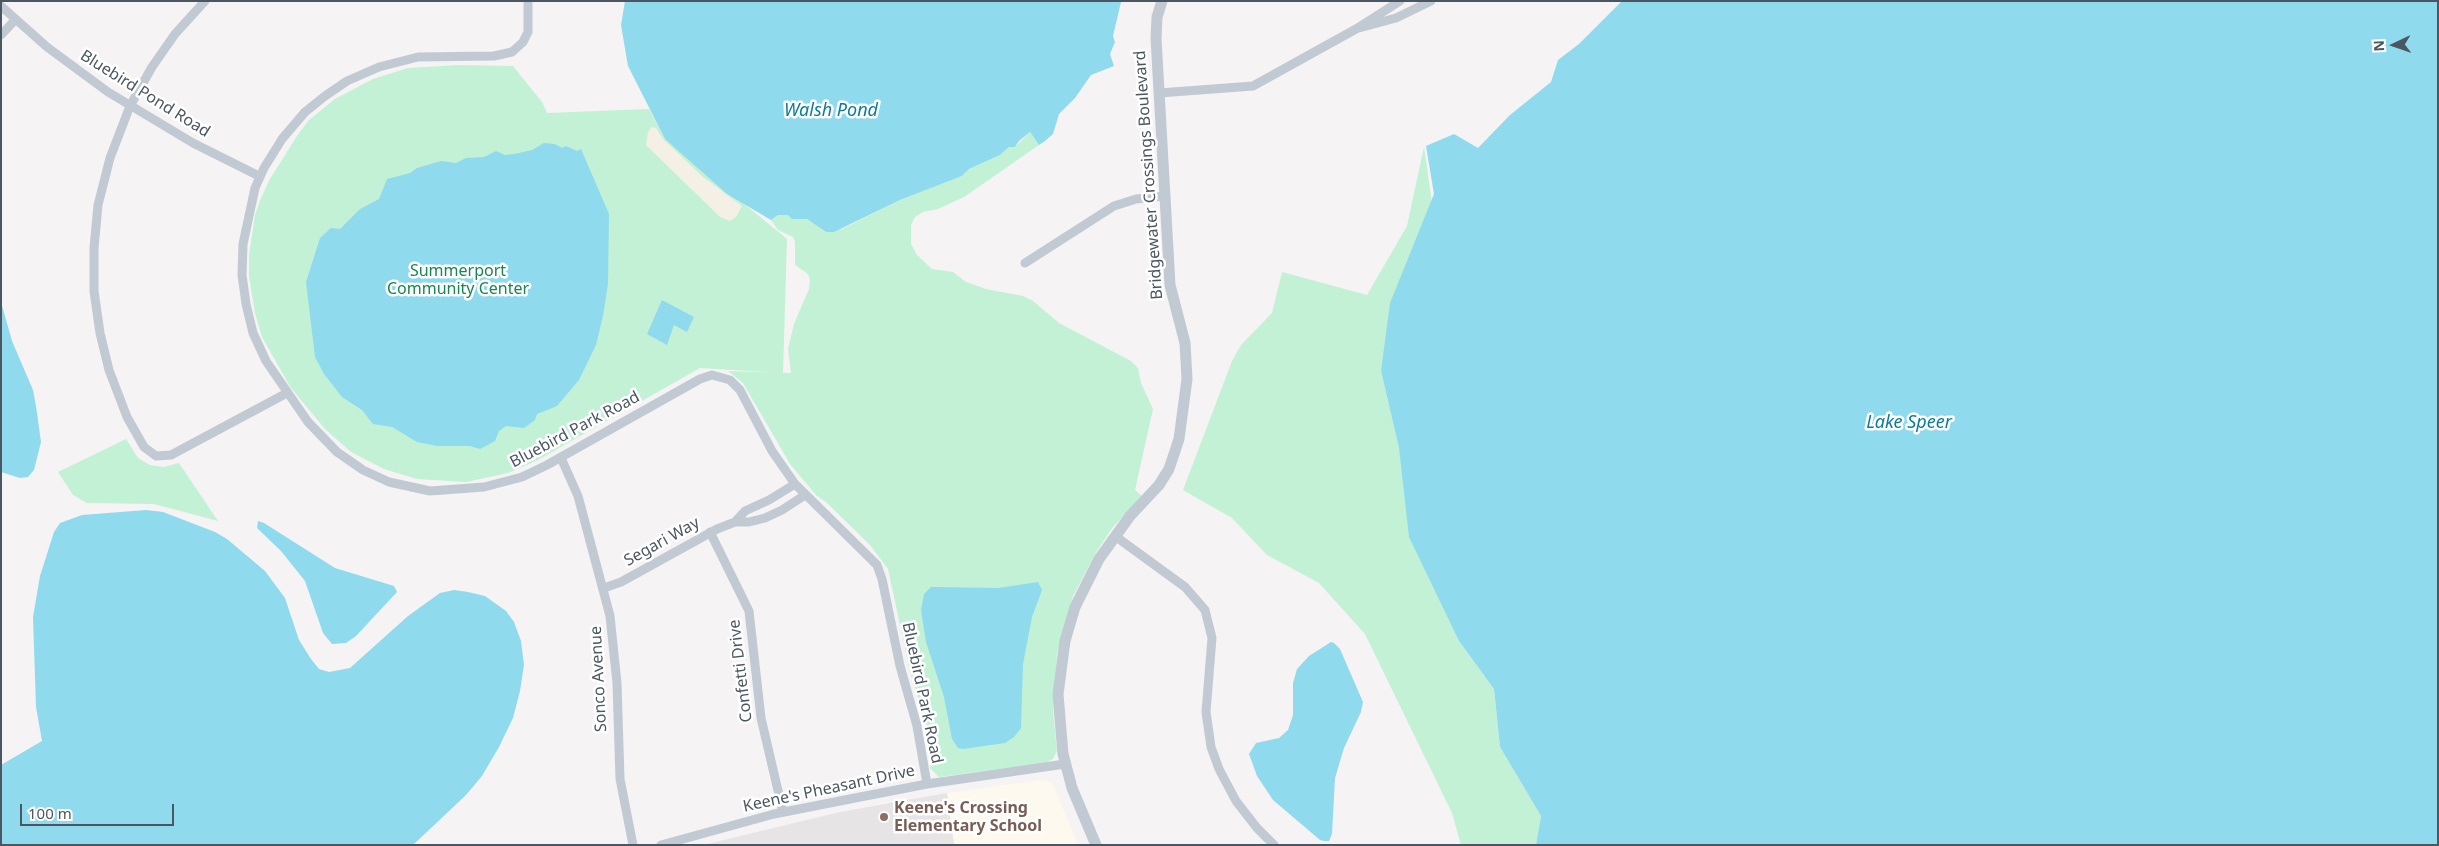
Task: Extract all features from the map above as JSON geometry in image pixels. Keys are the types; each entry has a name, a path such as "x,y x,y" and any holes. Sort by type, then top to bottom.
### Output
{"street":[{"path":"205,1 164,48 130,106 114,146 103,181 96,220 93,269 97,319 109,370 122,405 141,444 156,456 171,455 286,393"},
{"name":"Bluebird Park Road","path":"528,1 528,32 523,42 508,54 409,58 378,67 353,78 325,96 305,112 282,139 259,176 245,226 242,259 249,319 266,361 286,393 316,432 337,452 363,470 403,486 442,491 484,488 522,477 560,458 700,379 719,375 730,380 740,390 772,451 795,484 868,554 880,572 902,672 917,726 927,784"},
{"name":"Bridgewater Crossings Boulevard","path":"1096,845 1065,764 1058,694 1065,641 1071,618 1086,582 1115,536 1164,478 1174,455 1181,428 1188,362 1183,335 1171,293 1156,38 1157,17 1162,1"},
{"path":"1159,93 1253,86 1356,29 1400,1"},
{"path":"1356,29 1396,18 1431,1"},
{"name":"Bluebird Pond Road","path":"1,6 68,64 130,106 193,143 259,176"},
{"path":"1,35 15,20"},
{"path":"1025,263 1114,206 1136,199 1165,196"},
{"name":"Sonco Avenue","path":"560,458 578,496 604,588 615,658 620,779 633,845"},
{"name":"Segari Way","path":"735,522 745,511 769,500 795,484"},
{"name":"Segari Way","path":"604,588 621,582 710,532 735,522 749,522 766,518 805,495"},
{"name":"Confetti Drive","path":"710,532 749,611 761,718 783,812"},
{"path":"1115,536 1185,587 1205,610 1212,638 1206,712 1211,747 1219,769 1236,801 1257,828 1274,845"},
{"name":"Keene's Pheasant Drive","path":"662,845 783,812 927,784 1050,768 1065,764"}],"shaded area":[{"path":"1039,780 1052,782 1078,845 954,845 947,793"},
{"name":"Keene's Crossing Elementary School","path":"947,793 954,845 703,845 840,812"}],"green space":[{"name":"Summerport Community Center","path":"459,65 513,66 542,102 547,113 649,109 665,139 787,239 783,373 700,368 538,460 508,473 466,482 417,479 384,469 351,452 325,429 291,388 262,337 255,313 249,276 249,255 255,215 261,198 270,179 297,136 309,120 335,99 373,79 408,68"},
{"path":"1030,132 1039,145 964,197 938,209 923,212 915,217 911,225 911,244 917,255 932,269 953,272 966,282 986,289 1023,296 1033,301 1059,323 1131,361 1138,368 1141,383 1153,409 1135,490 1142,496 1113,527 1098,549 1073,596 1057,654 1053,710 1057,751 1053,759 1045,763 939,777 930,768 932,758 926,724 910,672 888,569 870,545 827,503 816,495 790,464 743,383 728,371 791,373 788,349 794,324 809,289 810,280 808,274 795,265 795,242 793,237 778,230 771,220 778,215 788,215 793,219 807,219 826,232 842,229 900,200 962,176 969,169 1000,155 1009,147 1015,147"},
{"path":"1424,147 1433,210 1381,371 1399,448 1459,641 1494,689 1500,747 1541,816 1536,845 1461,845 1452,813 1365,634 1319,583 1267,555 1232,518 1183,490 1232,361 1241,345 1272,313 1282,272 1367,295 1407,226"},
{"path":"126,439 138,458 150,465 164,467 179,463 218,521 154,504 87,503 73,495 58,472"}],"sand":[{"path":"652,127 656,128 663,139 702,176 742,206 736,217 730,221 720,217 646,145 648,132"}],"water":[{"name":"Walsh Pond","path":"625,1 1121,2 1113,36 1115,42 1110,54 1114,66 1091,75 1075,98 1059,114 1053,134 1045,141 1039,145 1030,132 1015,147 1009,147 1000,155 969,169 962,176 900,200 834,232 826,232 807,219 792,219 788,215 778,215 771,220 727,194 665,139 628,66 621,25"},
{"name":"Lake Speer","path":"1622,1 2438,1 2438,845 1536,845 1541,816 1500,747 1494,689 1459,641 1409,537 1399,448 1381,371 1390,303 1434,194 1426,146 1454,134 1478,148 1510,115 1551,82 1558,60 1579,44"},
{"path":"544,143 555,144 562,148 566,146 577,151 581,149 609,214 608,284 603,316 596,345 579,380 557,406 537,414 535,420 524,428 506,426 499,431 495,441 480,449 470,446 437,446 417,442 392,427 373,424 362,410 342,397 324,374 315,357 306,282 320,238 331,228 340,229 360,209 379,199 387,179 410,173 417,168 441,161 456,163 466,158 484,157 496,151 505,155 514,154 532,150"},
{"path":"662,300 694,317 687,332 674,325 667,345 647,334"},
{"path":"1,302 12,341 33,390 36,406 41,442 34,470 28,477 20,478 1,472"},
{"path":"146,510 163,512 215,532 227,539 265,571 285,598 299,640 311,659 319,669 329,672 350,668 408,616 440,593 454,590 485,596 506,611 514,622 521,641 524,665 513,718 482,776 466,795 413,845 1,845 1,765 42,741 36,707 33,617 40,576 54,532 60,523 82,515"},
{"path":"258,521 335,568 394,586 397,592 356,636 346,643 332,644 323,633 305,581 281,551 257,528"},
{"path":"1038,582 1042,590 1032,617 1023,664 1021,728 1014,737 1005,743 963,749 958,748 952,739 944,697 926,642 921,610 924,594 931,587 998,588"},
{"path":"1331,642 1340,649 1363,702 1361,712 1344,748 1335,778 1332,834 1329,841 1324,841 1320,840 1273,800 1257,776 1249,754 1256,743 1279,738 1288,730 1293,715 1293,683 1297,669 1309,656"}],"place":[{"name":"Keene's Crossing Elementary School","path":"884,817"}]}
